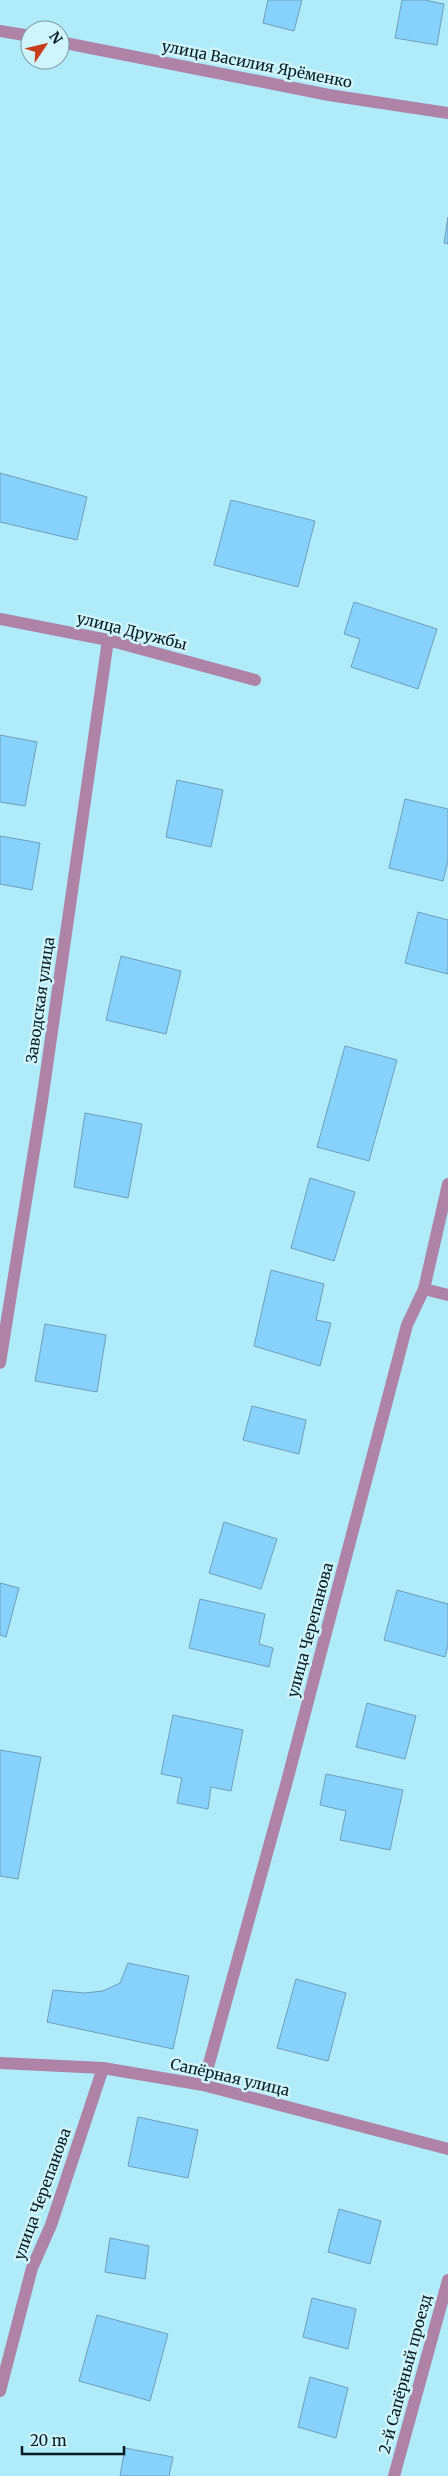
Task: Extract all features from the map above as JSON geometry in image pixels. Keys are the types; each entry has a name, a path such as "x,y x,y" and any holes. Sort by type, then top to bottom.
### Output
{"street":[{"path":"0,31 20,34"},
{"name":"улица Василия Ярёменко","path":"70,44 329,95 448,113"},
{"name":"улица Дружбы","path":"0,619 108,640 255,680"},
{"name":"Заводская улица","path":"0,1363 42,1101 108,640"},
{"name":"улица Черепанова","path":"204,2086 408,1325 424,1289 448,1184"},
{"path":"424,1289 448,1295"},
{"name":"Сапёрная улица","path":"0,2063 103,2068 204,2086 448,2149"},
{"name":"улица Черепанова","path":"0,2391 32,2268 51,2225 103,2068"},
{"name":"2-й Сапёрный проезд","path":"394,2476 448,2280"}],"building":[{"path":"268,0 302,0 294,31 263,23"},
{"path":"402,0 425,0 444,4 437,45 395,38"},
{"path":"448,217 448,244 444,243"},
{"path":"0,473 87,497 77,540 0,522"},
{"path":"231,500 315,521 298,587 214,565"},
{"path":"354,602 437,629 418,689 351,667 360,639 344,634"},
{"path":"0,735 37,742 25,806 0,802"},
{"path":"177,780 223,790 211,847 166,837"},
{"path":"405,799 448,809 448,861 443,881 389,868"},
{"path":"0,836 40,843 32,890 0,884"},
{"path":"418,912 448,920 448,974 405,963"},
{"path":"121,956 181,971 166,1034 106,1020"},
{"path":"345,1046 397,1060 369,1161 317,1147"},
{"path":"85,1113 142,1124 128,1198 74,1187"},
{"path":"310,1178 355,1192 334,1261 291,1248"},
{"path":"271,1270 324,1284 316,1320 331,1323 320,1366 254,1346"},
{"path":"45,1324 106,1335 97,1392 35,1381"},
{"path":"252,1406 306,1420 299,1454 243,1440"},
{"path":"224,1522 277,1539 261,1589 209,1573"},
{"path":"0,1583 19,1588 6,1637 0,1635"},
{"path":"397,1590 448,1604 448,1645 445,1657 384,1640"},
{"path":"200,1599 265,1614 259,1644 273,1648 269,1667 189,1648"},
{"path":"367,1703 416,1716 405,1759 356,1747"},
{"path":"173,1715 243,1730 231,1791 211,1787 208,1809 177,1803 182,1778 161,1774"},
{"path":"0,1750 41,1757 18,1879 0,1876"},
{"path":"326,1774 403,1790 390,1850 340,1840 346,1811 320,1805"},
{"path":"128,1963 189,1976 173,2049 47,2022 53,1990 84,1993 103,1991 120,1983"},
{"path":"296,1979 346,1993 328,2061 277,2048"},
{"path":"138,2117 198,2130 188,2178 128,2166"},
{"path":"339,2209 381,2221 370,2264 328,2252"},
{"path":"110,2238 149,2246 145,2279 105,2272"},
{"path":"312,2298 356,2309 348,2349 303,2337"},
{"path":"97,2315 168,2334 150,2401 79,2381"},
{"path":"310,2377 348,2388 336,2438 298,2427"},
{"path":"125,2448 173,2457 169,2476 120,2476"}]}
